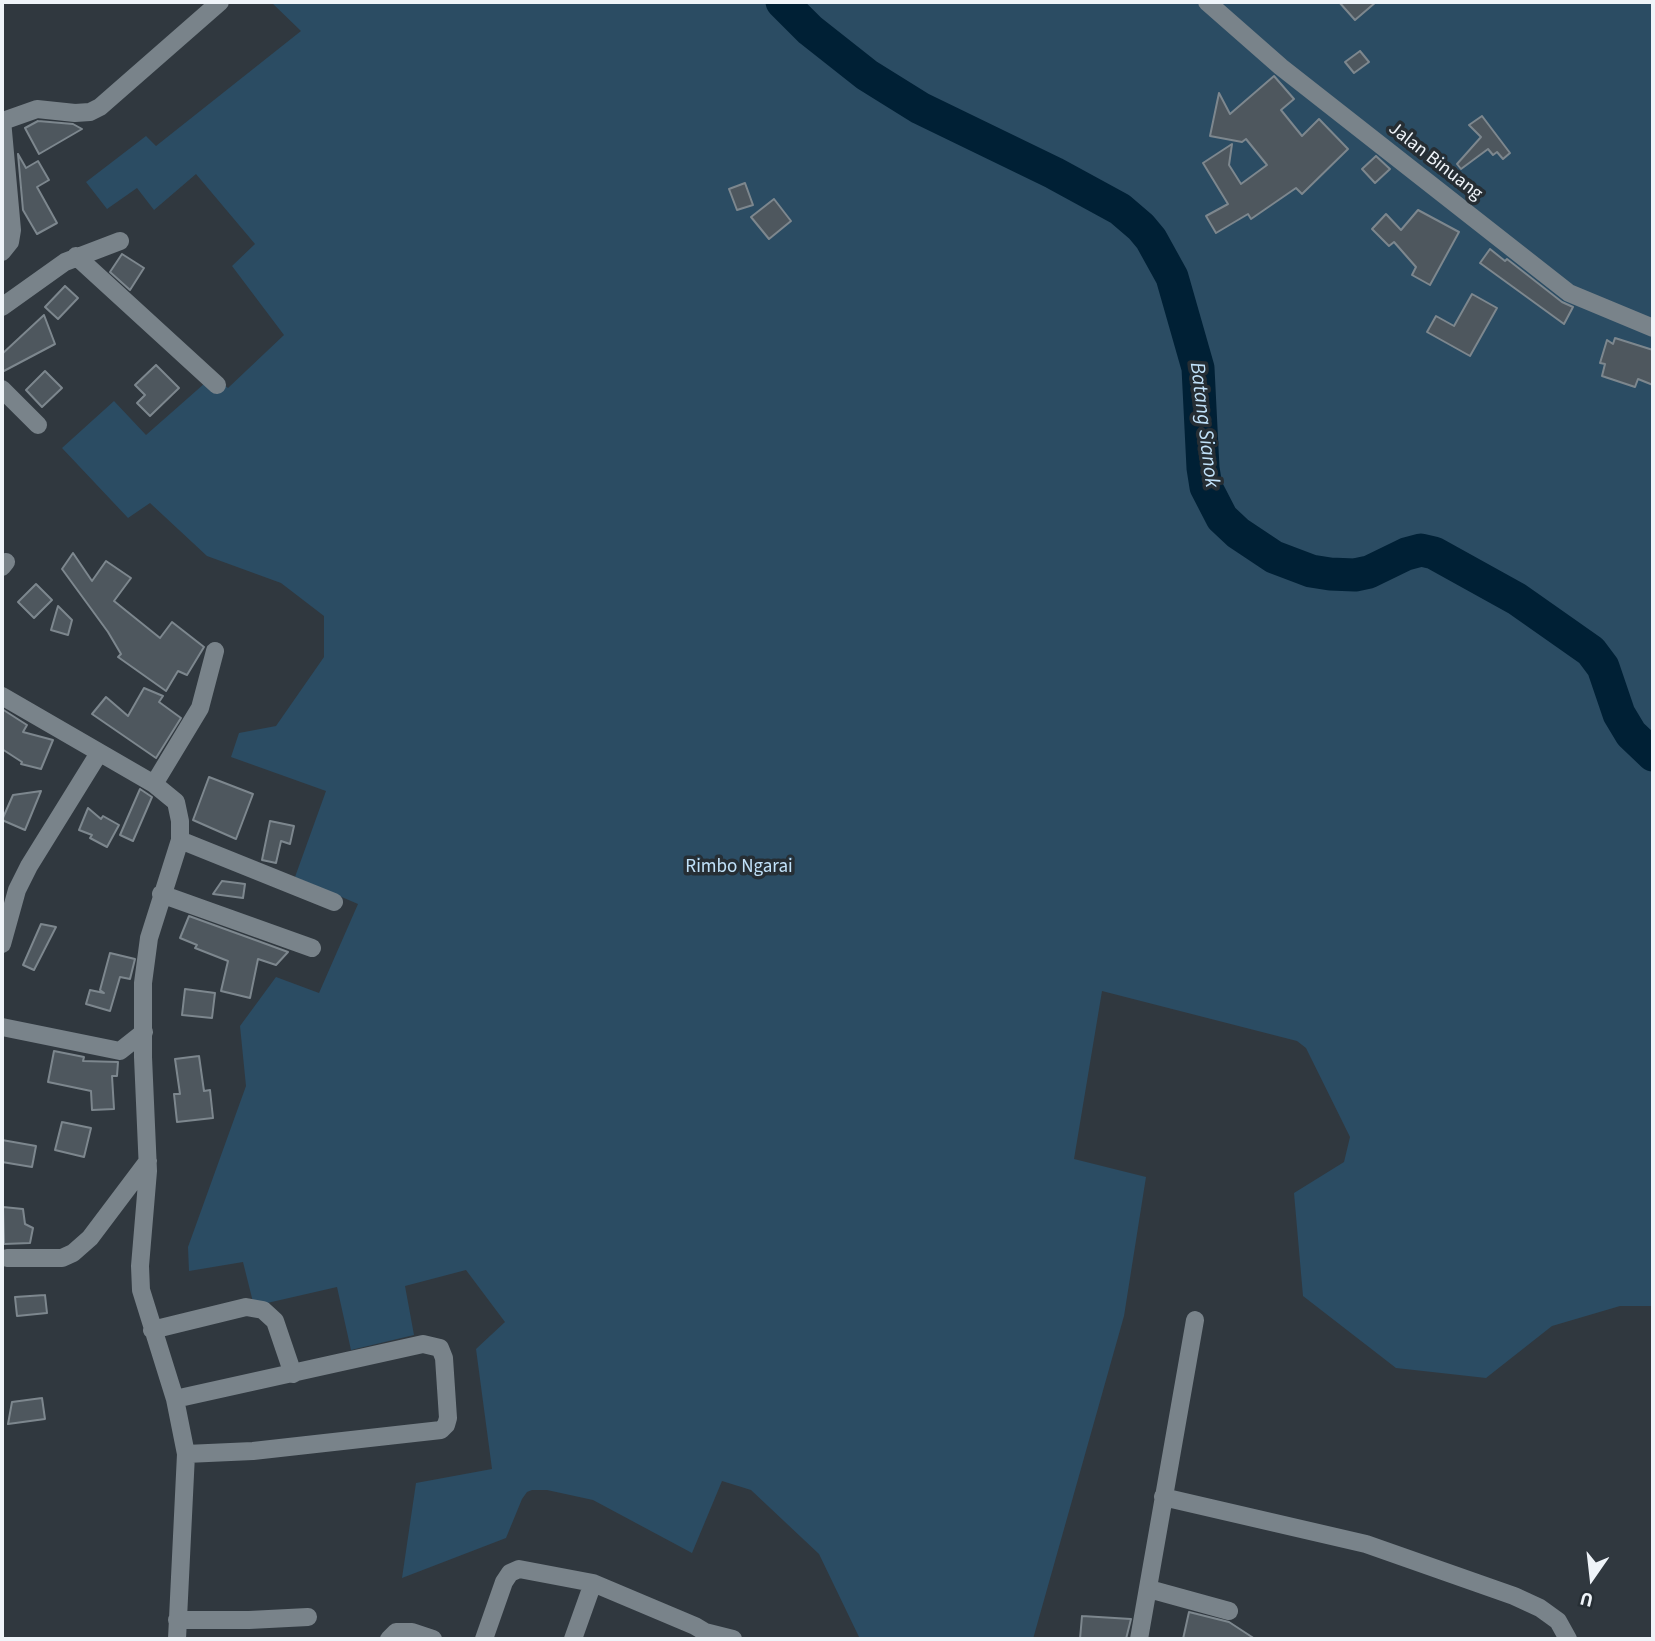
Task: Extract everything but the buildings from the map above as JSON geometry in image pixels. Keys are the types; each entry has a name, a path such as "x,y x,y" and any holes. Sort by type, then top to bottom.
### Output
{"street":[{"path":"2,251 10,242 12,230 3,121 37,108 75,113 90,112 100,107 220,2"},
{"name":"Jalan Binuang","path":"1207,2 1312,92 1569,293 1653,328"},
{"path":"2,307 76,256 120,241"},
{"path":"76,256 217,385"},
{"path":"2,389 38,425"},
{"path":"154,784 200,708 215,650"},
{"path":"2,696 154,784 176,802 180,821 180,840 149,938 144,983 143,1057 148,1161 139,1266 141,1290 175,1399 186,1454 177,1639"},
{"path":"2,944 17,890 29,866 99,753"},
{"path":"180,840 334,902"},
{"path":"162,894 312,948"},
{"path":"2,1027 143,1057"},
{"path":"120,1051 144,1032"},
{"path":"7,1258 62,1258 73,1253 90,1238 148,1161"},
{"path":"152,1330 246,1307 263,1310 275,1321 293,1374"},
{"path":"1139,1639 1195,1320"},
{"path":"175,1399 423,1344 440,1348 444,1358 448,1418 446,1425 434,1432 253,1451 186,1454"},
{"path":"1164,1497 1366,1544 1514,1596 1540,1608 1558,1621 1568,1639"},
{"path":"484,1639 510,1573 519,1569 593,1583 695,1626 705,1636 733,1639"},
{"path":"573,1639 593,1583"},
{"path":"1149,1589 1229,1611"},
{"path":"177,1620 308,1617"},
{"path":"389,1639 396,1632 412,1632 433,1639"}],"green space":[{"name":"Rimbo Ngarai","path":"271,2 1653,2 1653,1306 1620,1306 1552,1326 1486,1378 1396,1368 1303,1296 1294,1193 1344,1162 1350,1137 1306,1048 1297,1041 1102,991 1074,1159 1146,1177 1124,1316 1033,1639 860,1639 819,1554 751,1490 722,1481 692,1553 593,1500 547,1490 532,1490 522,1499 506,1538 402,1578 416,1483 492,1469 476,1349 505,1322 466,1270 405,1286 414,1335 351,1350 337,1287 254,1306 243,1262 189,1271 188,1247 246,1086 240,1026 276,977 319,993 358,904 295,877 326,791 231,757 239,733 276,726 324,657 324,616 281,583 207,556 150,503 128,518 62,448 114,401 146,435 213,376 228,388 284,335 232,266 255,244 196,174 154,210 137,188 107,209 86,182 146,136 156,146 301,31"}],"waterway":[{"name":"Batang Sianok","path":"782,2 810,30 867,75 920,108 1054,173 1120,209 1141,227 1151,239 1172,277 1198,368 1206,487 1222,518 1238,533 1274,557 1311,571 1330,574 1355,575 1369,572 1406,554 1421,550 1434,553 1517,599 1591,651 1603,667 1619,714 1631,734 1653,755"}]}
